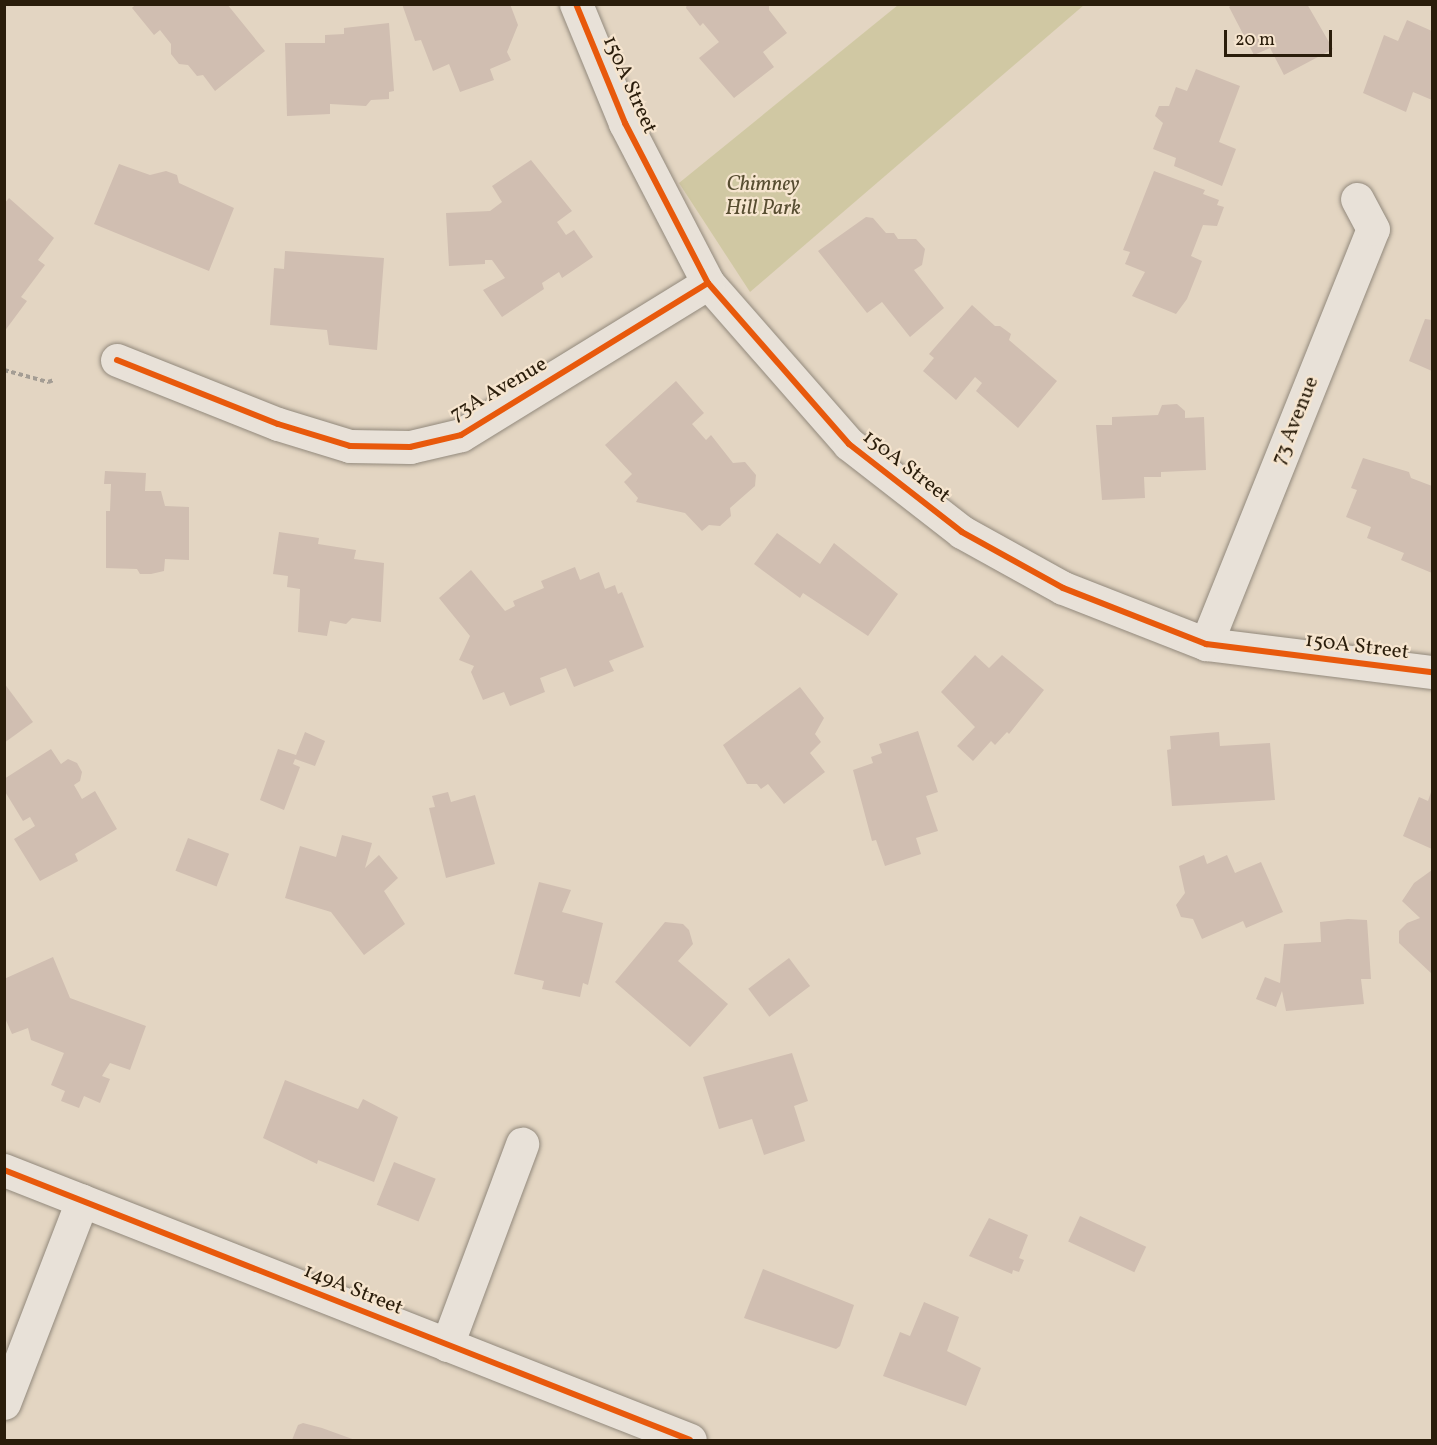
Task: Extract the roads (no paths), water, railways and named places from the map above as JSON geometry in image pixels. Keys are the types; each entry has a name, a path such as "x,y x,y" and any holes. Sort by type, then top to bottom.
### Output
{"street":[{"name":"150A Street","path":"576,4 625,123 708,283 849,444 962,532 1063,588 1206,644 1432,672"},
{"name":"73 Avenue","path":"1206,644 1373,229 1357,199"},
{"name":"73A Avenue","path":"117,360 278,424 350,446 410,447 461,435 708,283"},
{"path":"447,1345 522,1144"},
{"name":"149A Street","path":"4,1170 690,1440"},
{"path":"4,1403 82,1201"}],"park label":[{"name":"Chimney Hill Park","path":"763,197"}]}
